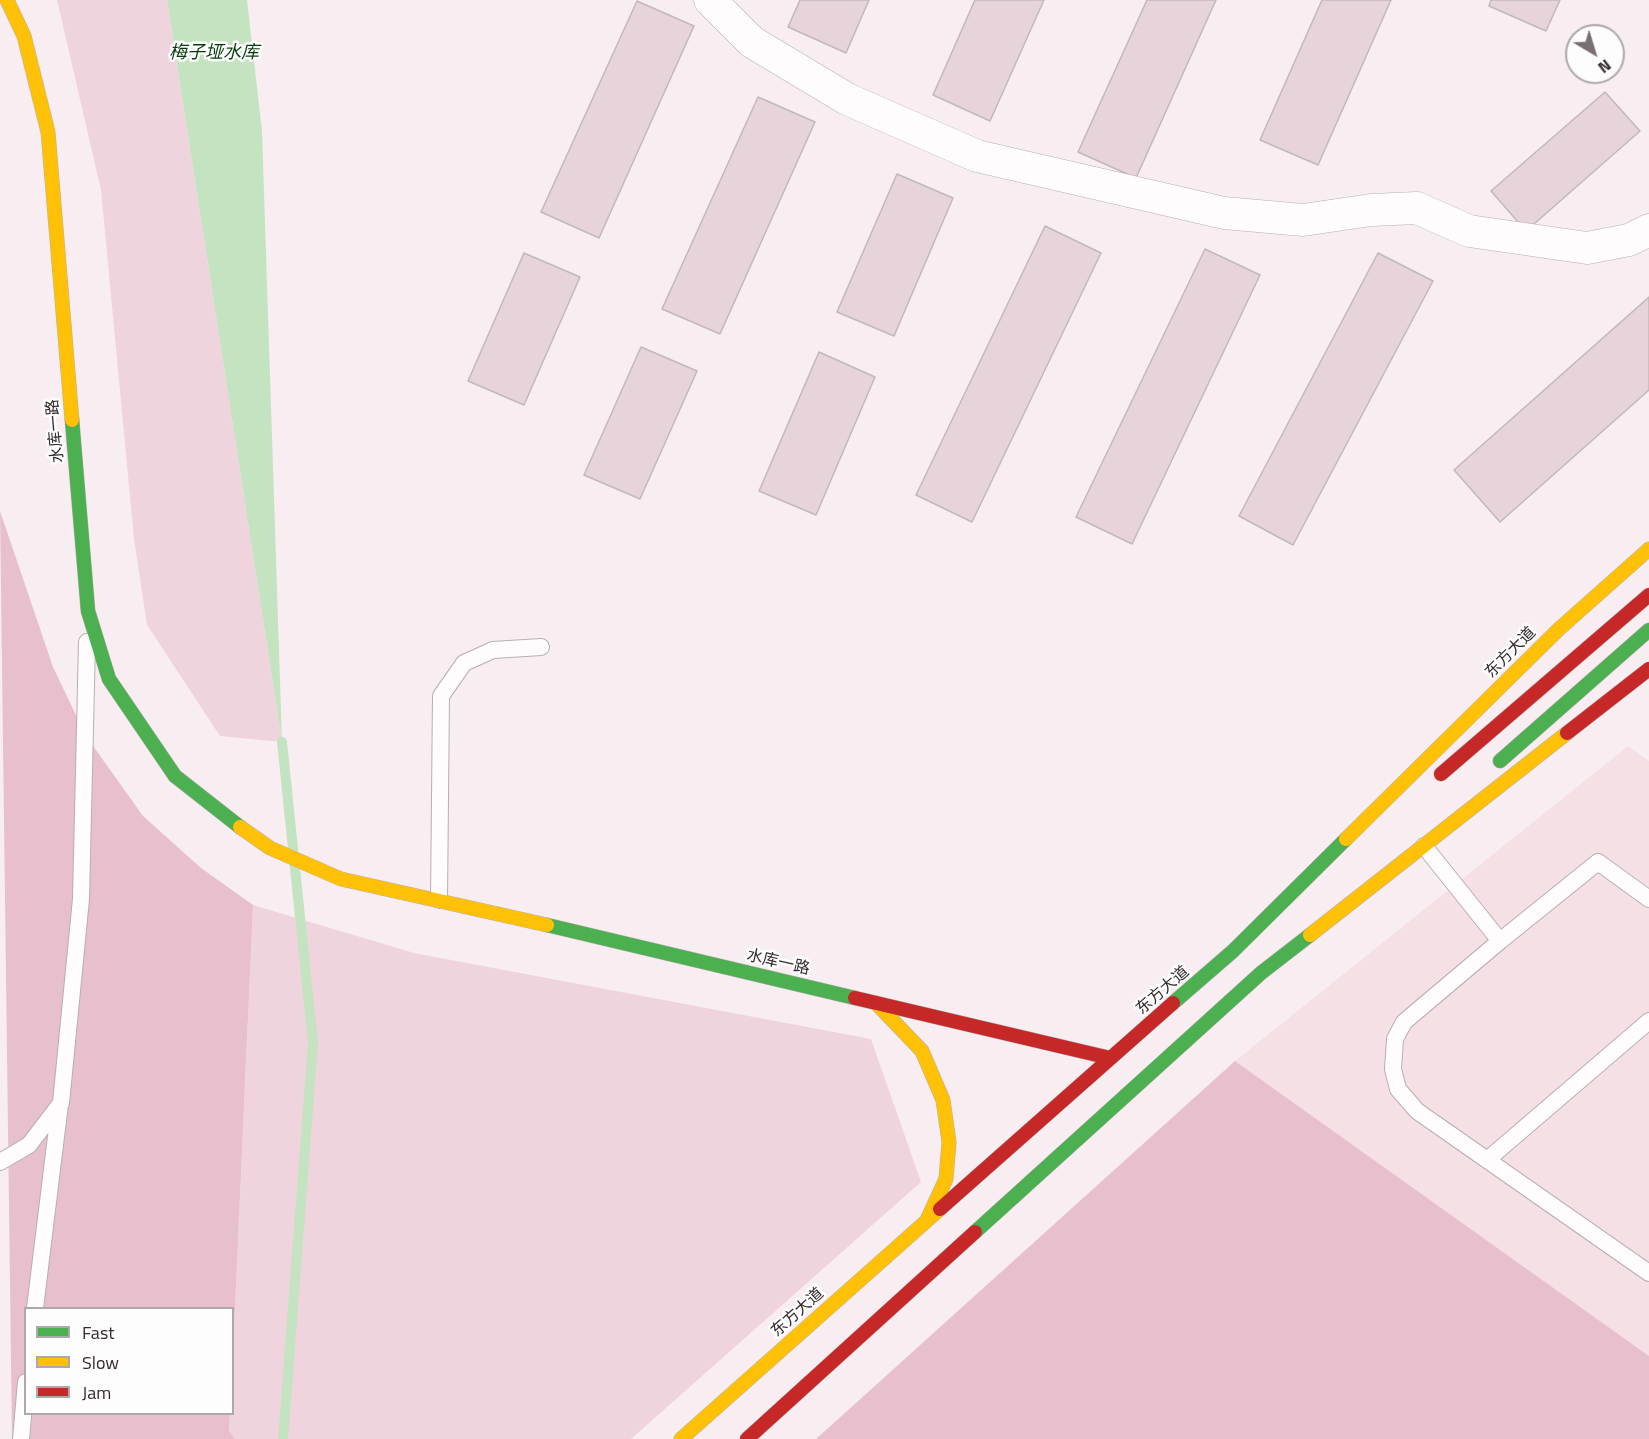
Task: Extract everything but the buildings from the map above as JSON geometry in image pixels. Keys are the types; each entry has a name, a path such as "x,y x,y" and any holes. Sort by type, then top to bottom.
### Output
{"main road":[{"name":"水库一路","path":"7,0 24,36 48,132 88,611 109,679 175,776 227,818 270,848 341,879 1110,1058"},
{"name":"东方大道","path":"681,1439 1233,951 1559,628 1649,549"},
{"path":"1432,781 1649,596"},
{"path":"1493,767 1649,630"},
{"path":"1261,973 1424,846 1638,685 1649,669"},
{"path":"747,1439 1261,973 1431,823"},
{"path":"1233,951 1369,835"},
{"path":"876,1003 922,1051 944,1100 949,1142 946,1179 927,1220"}],"street":[{"path":"710,0 752,42 847,99 977,156 1224,213 1303,220 1371,210 1417,208 1469,231 1538,243 1587,248 1629,240 1649,230"}],"lane":[{"path":"35,1307 61,1103 81,899 88,611"},
{"path":"439,900 441,696 464,663 493,650 542,647"},
{"path":"1424,846 1500,941"},
{"path":"1649,898 1598,862 1404,1022 1395,1039 1393,1069 1398,1089 1417,1111 1649,1273"},
{"path":"1487,1160 1649,1021"},
{"path":"0,1162 29,1144 61,1103"},
{"path":"21,1439 24,1405"}],"shaded area":[{"path":"57,0 167,0 282,742 220,736 147,625 134,539 101,190"},
{"path":"0,511 53,667 86,736 143,816 201,868 253,905 234,1331 234,1307 24,1307 24,1415 230,1415 229,1431 235,1439 12,1439"},
{"path":"1628,746 1649,761 1649,1356 1235,1061"},
{"path":"253,905 414,953 871,1039 921,1182 631,1439 235,1439 229,1431 230,1415 234,1415 234,1331"},
{"path":"1235,1061 1649,1356 1649,1439 816,1439"}],"water":[{"name":"梅子垭水库","path":"167,0 247,0 262,131 282,742"}],"waterway":[{"path":"282,742 313,1043 283,1439"}],"traffic: fast":[{"path":"72,420 88,611 109,679 175,776 240,827"},
{"path":"1500,761 1649,630"},
{"path":"1173,1003 1233,951 1346,839"},
{"path":"547,925 855,998"},
{"path":"975,1232 1261,973 1310,935"}],"traffic: slow":[{"path":"7,0 24,36 48,132 72,420"},
{"path":"1346,839 1559,629 1649,549"},
{"path":"1310,935 1567,733"},
{"path":"240,827 270,848 341,879 547,925"},
{"path":"876,1003 922,1051 943,1100 949,1142 946,1179 927,1220"},
{"path":"681,1439 940,1209"}],"traffic: jam":[{"path":"1441,774 1649,595"},
{"path":"1567,733 1649,669"},
{"path":"855,998 1110,1058"},
{"path":"940,1209 1173,1003"},
{"path":"747,1439 975,1232"}]}
